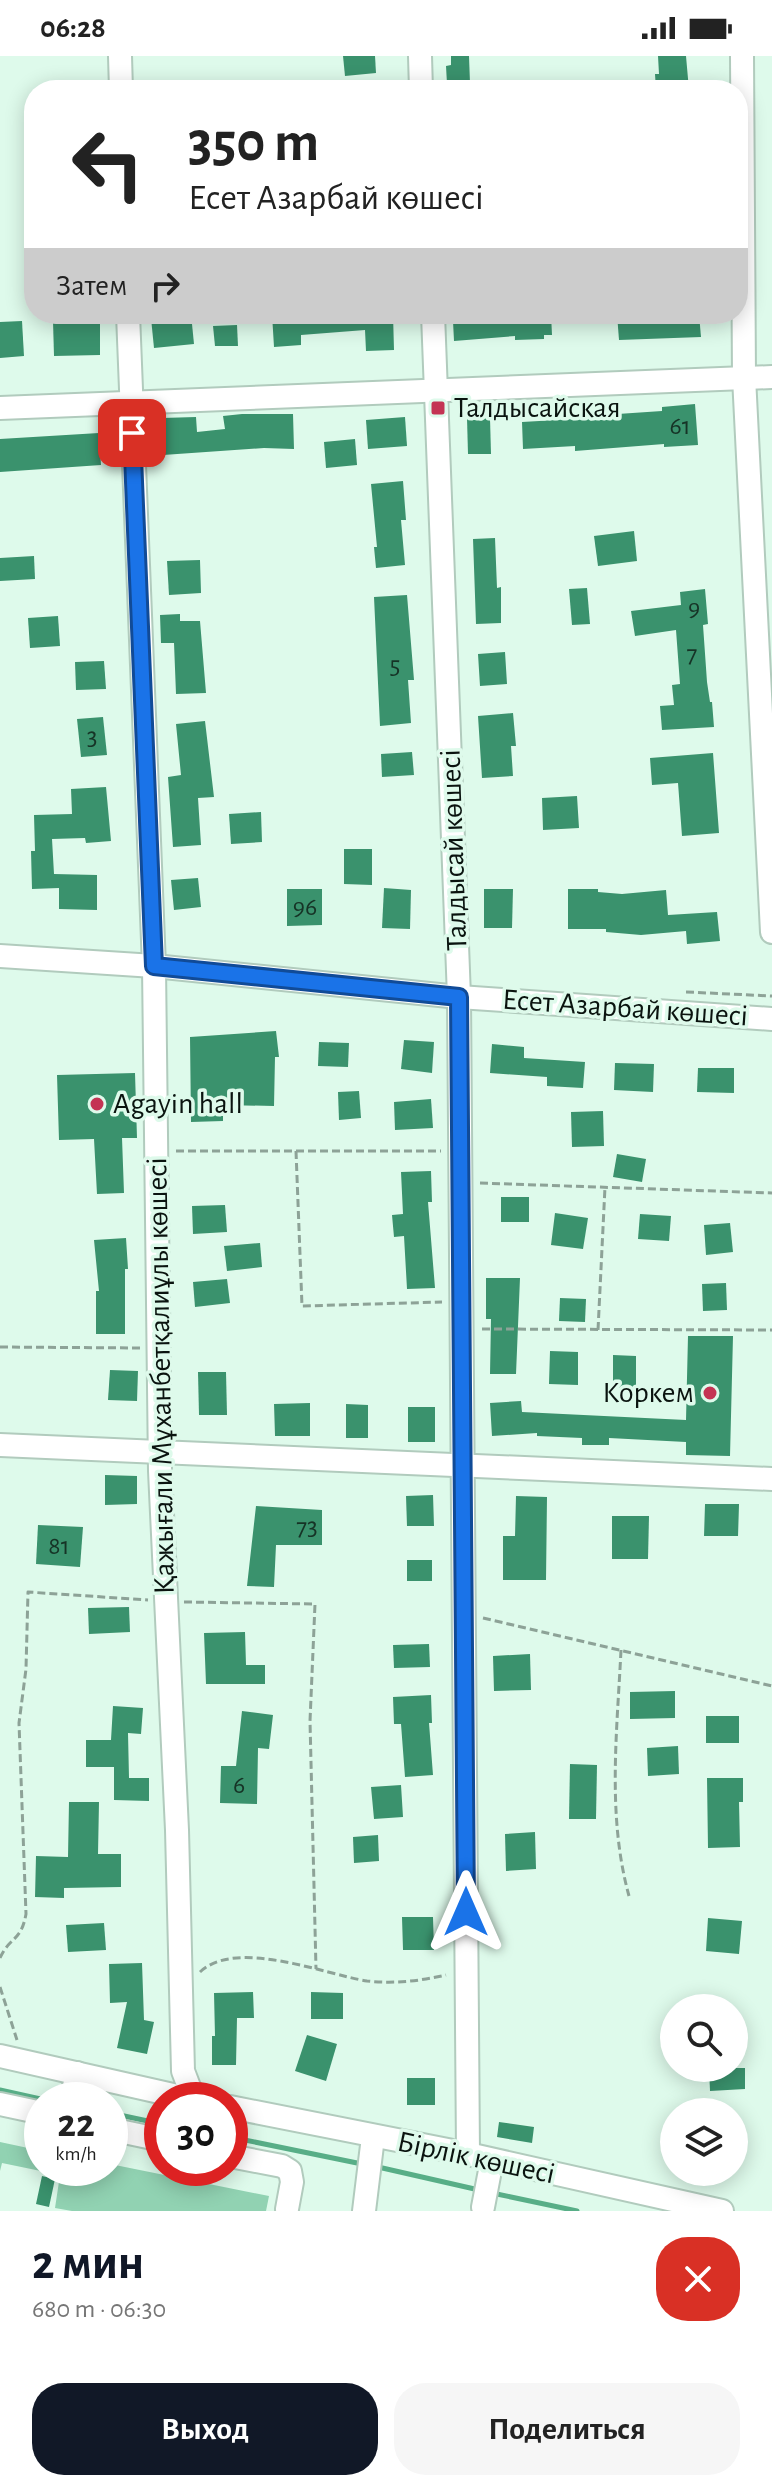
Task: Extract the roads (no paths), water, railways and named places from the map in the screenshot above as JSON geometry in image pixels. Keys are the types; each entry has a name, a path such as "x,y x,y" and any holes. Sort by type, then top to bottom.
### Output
{"street":[{"path":"120,56 121,80"},
{"path":"420,56 421,80"},
{"path":"742,56 742,80"},
{"name":"Қажығали Мұханбетқалиұлы көшесі","path":"128,324 154,966 159,1452 177,1830 183,2071 188,2082"},
{"name":"Талдысай көшесі","path":"434,324 459,997 468,2154"},
{"path":"744,324 772,932"},
{"path":"0,408 437,388 772,377"},
{"name":"Есет Азарбай көшесі","path":"0,956 154,966 459,997 772,1019"},
{"path":"0,1445 772,1479"},
{"path":"0,2056 144,2088"},
{"path":"75,2082 77,2073"},
{"path":"0,2104 24,2109"},
{"name":"Бірлік көшесі","path":"248,2111 468,2154 722,2211"},
{"path":"364,2211 373,2137"},
{"path":"248,2159 282,2166 290,2171 292,2182 287,2209"},
{"path":"485,2196 492,2160"}],"waterway":[{"path":"0,2090 24,2095"},
{"path":"128,2117 144,2120"},
{"path":"248,2141 362,2164"},
{"path":"378,2167 479,2190"},
{"path":"492,2193 577,2211"}],"place":[{"name":"Талдысайская","path":"438,408"},
{"name":"Agayin hall","path":"97,1104"},
{"name":"Коркем","path":"710,1393"}]}
